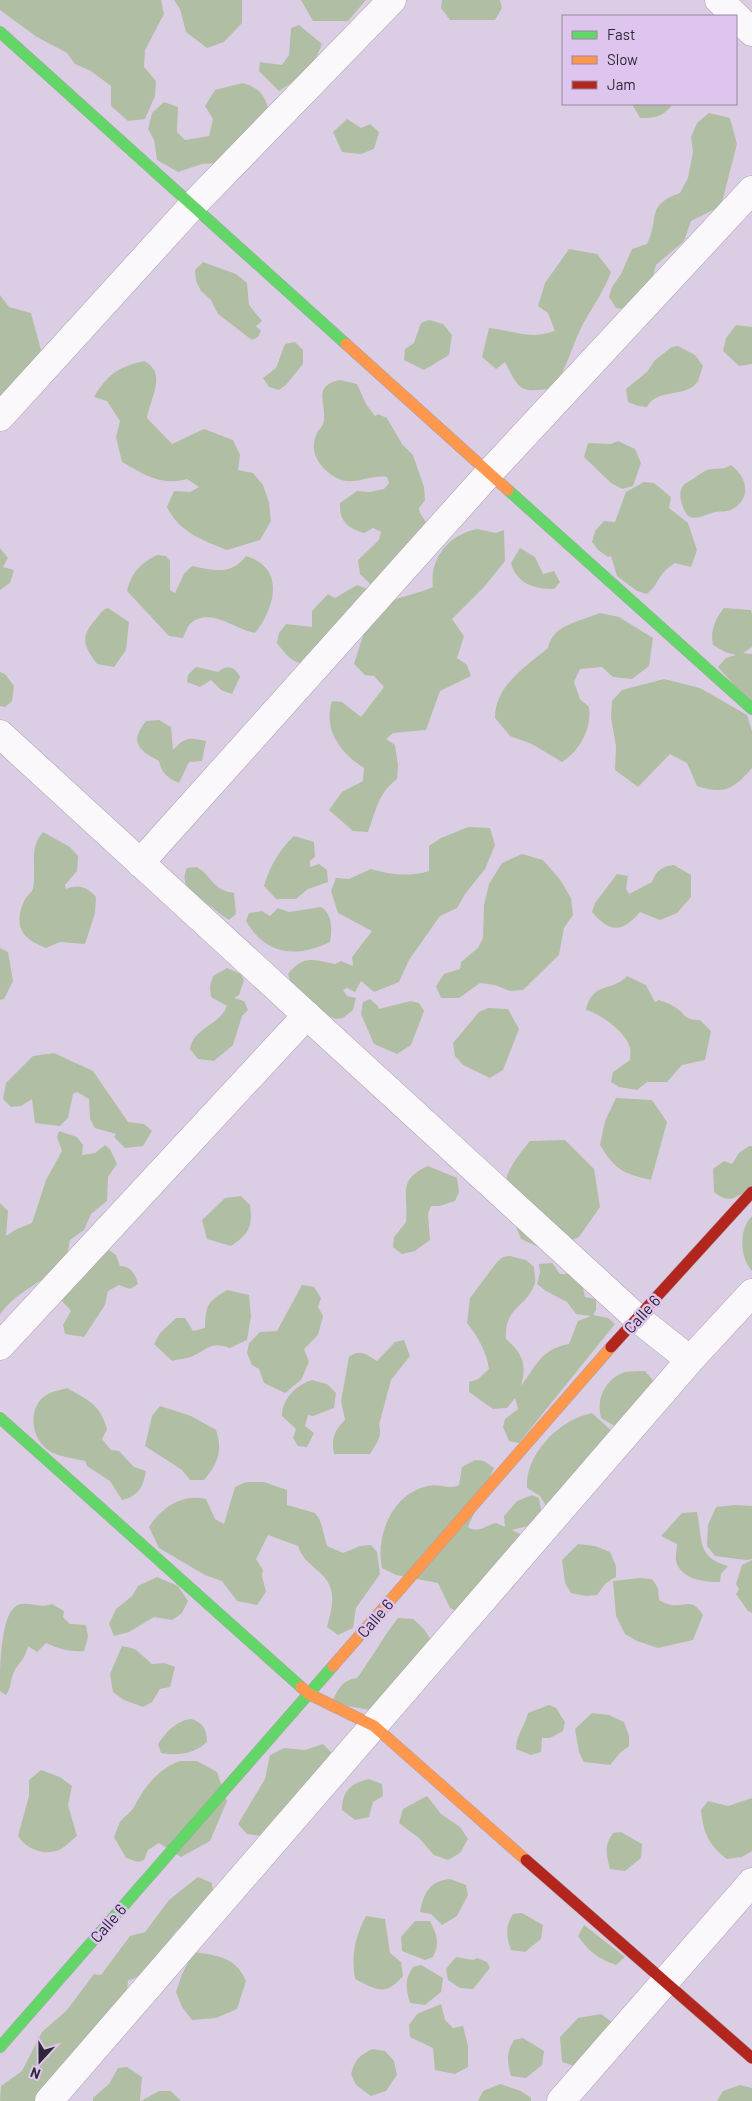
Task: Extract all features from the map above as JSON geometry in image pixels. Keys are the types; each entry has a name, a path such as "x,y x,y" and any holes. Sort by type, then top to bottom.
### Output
{"street":[{"path":"0,417 194,204 392,0"},
{"path":"719,0 734,15"},
{"path":"737,17 752,32"},
{"path":"0,32 194,204 752,709"},
{"path":"140,863 490,472 752,190"},
{"path":"1,736 637,1318 690,1360"},
{"path":"0,1346 307,1015"},
{"name":"Calle 6","path":"0,2047 637,1318 752,1192"},
{"path":"49,2101 690,1360 752,1293"},
{"path":"0,1418 309,1694 374,1726 752,2058"},
{"path":"561,2101 752,1882"}],"green space":[{"path":"0,0 161,0 164,14 145,50 144,67 156,81 155,96 145,119 128,121 111,106 111,86 91,71 75,64 67,53 37,37 0,10"},
{"path":"174,0 242,0 242,23 224,42 207,48 186,32 180,9"},
{"path":"301,0 366,0 348,21 313,21"},
{"path":"442,0 500,0 502,8 495,20 450,20 441,8"},
{"path":"299,25 322,44 310,67 279,91 259,71 260,62 282,65 289,55 291,28"},
{"path":"243,83 262,94 269,115 216,163 202,164 178,172 157,160 154,140 148,129 152,113 164,102 178,107 177,132 185,140 209,136 213,119 205,106 215,90"},
{"path":"633,105 672,105 666,112 658,116 640,118"},
{"path":"709,113 730,118 737,144 721,206 691,221 684,241 656,265 645,305 629,310 616,308 609,297 612,287 621,274 632,249 647,244 651,235 655,213 662,202 680,193 688,178 693,152 691,137 697,123"},
{"path":"347,119 361,128 370,124 379,132 374,149 361,154 342,152 333,132"},
{"path":"569,249 597,254 611,272 602,292 583,324 554,388 528,390 518,385 505,362 496,369 482,357 489,328 530,335 546,334 555,331 548,313 538,306 545,283"},
{"path":"203,262 236,274 247,283 249,305 262,321 256,326 261,331 258,337 252,340 218,314 211,300 201,291 196,281 195,270"},
{"path":"0,295 9,307 31,313 41,350 26,373 0,400"},
{"path":"429,320 443,324 452,335 449,355 424,370 404,360 405,349 414,343 421,323"},
{"path":"736,325 752,327 752,364 739,366 723,351 726,338"},
{"path":"295,342 303,350 303,364 286,385 279,390 269,387 263,378 276,368 285,344"},
{"path":"678,346 695,355 703,366 698,381 687,390 658,397 647,407 628,402 626,389 647,372 655,360 672,347"},
{"path":"144,361 155,372 156,379 156,386 147,418 172,444 204,429 233,440 240,455 238,470 253,473 263,485 269,502 271,521 260,540 227,550 192,534 178,523 167,507 174,491 190,492 199,487 187,479 169,481 153,478 122,462 116,437 120,421 107,401 94,397 109,377 120,369"},
{"path":"340,380 357,384 366,404 375,416 378,414 387,418 402,444 413,455 424,487 425,500 419,508 429,527 385,589 370,584 360,574 358,560 379,540 381,532 373,528 364,533 353,529 345,523 341,515 340,503 357,491 370,492 384,489 389,483 387,477 374,477 354,481 341,480 324,469 315,453 315,440 324,421 323,391 326,386"},
{"path":"618,441 635,449 641,463 633,486 622,489 611,483 584,457 588,443 611,444"},
{"path":"731,465 737,470 744,482 745,494 738,505 729,511 716,512 696,518 688,515 680,497 684,485 702,472"},
{"path":"644,482 654,483 671,497 669,508 688,523 697,550 691,567 675,563 662,574 655,586 647,594 637,591 617,576 611,556 608,557 598,550 592,542 595,531 604,521 615,522 626,492"},
{"path":"477,529 496,533 504,530 505,561 484,587 452,619 464,636 457,658 467,665 471,676 440,691 426,730 393,733 386,739 395,745 398,765 397,779 382,796 368,832 353,831 329,810 342,792 363,781 364,768 341,748 332,731 330,711 332,701 342,702 361,717 384,687 374,676 365,675 354,664 369,617 300,663 290,658 277,643 279,633 286,624 312,627 312,611 328,594 335,598 357,585 381,594 386,603 433,587 434,566 443,549 458,536"},
{"path":"0,548 8,558 3,567 14,570 10,583 0,590"},
{"path":"520,548 535,557 543,574 554,571 560,582 554,589 540,588 527,584 517,576 511,563"},
{"path":"157,555 166,556 170,561 170,590 175,593 184,574 192,566 214,570 228,569 234,567 246,556 259,562 272,579 273,590 268,612 255,633 214,618 206,617 190,624 183,638 169,636 127,591 131,579 138,569"},
{"path":"108,608 129,622 126,650 114,667 97,664 85,641 87,631 91,625 101,612"},
{"path":"724,608 751,610 752,647 743,653 752,654 752,705 718,667 726,658 736,655 725,652 713,645 714,625"},
{"path":"600,613 619,617 653,638 649,666 632,679 613,677 602,667 580,669 574,682 580,699 589,707 589,723 579,745 562,762 532,744 510,736 495,718 496,707 500,696 513,678 548,648 555,634 568,625"},
{"path":"196,667 218,672 230,667 236,670 240,677 232,694 221,690 211,680 200,687 187,682 188,675"},
{"path":"0,672 5,674 14,686 12,701 5,707 0,706"},
{"path":"664,679 700,688 747,715 752,731 752,768 740,781 722,790 706,789 697,786 687,763 670,754 638,787 615,770 616,746 611,718 612,701 622,690"},
{"path":"159,720 171,727 173,750 184,740 206,741 202,761 189,762 179,783 166,775 159,761 146,754 137,741 138,735 146,721"},
{"path":"468,827 490,828 495,845 485,869 465,894 457,908 440,916 409,960 399,982 374,992 361,981 355,992 347,988 343,990 347,996 356,998 353,1010 343,1018 336,1019 322,1014 291,985 288,974 299,963 304,961 315,960 335,964 341,961 353,966 352,957 372,931 338,913 331,891 336,878 349,879 371,869 385,873 400,874 415,874 429,871 429,846 441,838"},
{"path":"43,832 70,847 78,856 77,871 65,885 66,889 82,887 96,897 95,913 85,944 60,942 46,948 31,940 22,930 19,918 25,899 33,888 34,852 38,838"},
{"path":"294,836 314,842 315,857 310,861 310,867 319,864 327,870 328,882 308,889 296,899 276,899 264,886 276,859"},
{"path":"522,854 543,860 561,881 571,898 573,915 564,928 559,955 523,990 510,991 495,985 480,983 459,998 441,998 436,986 444,974 460,969 461,962 478,948 483,938 484,905 489,884 502,863"},
{"path":"674,865 691,875 691,897 677,913 660,920 640,912 627,924 616,928 605,924 592,912 595,903 617,874 628,876 626,889 629,894 652,882 655,875 663,868"},
{"path":"197,867 221,889 234,893 236,914 229,920 194,895 187,886 185,875 187,868"},
{"path":"321,907 330,918 330,942 306,950 283,951 273,947 254,933 246,921 249,913 262,911 270,916 278,908 289,912"},
{"path":"0,948 8,952 13,981 4,999 0,1000"},
{"path":"227,968 241,974 244,980 239,995 234,998 244,1001 248,1010 242,1016 233,1045 214,1061 198,1059 190,1049 192,1042 201,1031 223,1013 227,1006 211,997 210,986 213,976"},
{"path":"627,976 646,985 655,1002 659,1000 672,1005 688,1018 700,1020 711,1031 705,1060 682,1065 667,1082 647,1082 637,1090 619,1087 611,1082 613,1072 630,1060 628,1042 618,1030 599,1015 586,1010 593,995 604,988 616,984"},
{"path":"370,999 379,1009 411,1001 419,1003 424,1011 411,1045 397,1054 374,1044 361,1014 363,1002"},
{"path":"488,1008 508,1009 519,1029 503,1070 490,1078 463,1065 455,1056 453,1043 479,1012"},
{"path":"54,1053 93,1071 128,1122 144,1124 152,1131 143,1146 125,1148 114,1137 116,1134 95,1128 90,1119 89,1099 77,1092 73,1094 68,1118 60,1126 35,1123 32,1099 21,1106 11,1107 3,1099 6,1083 33,1056"},
{"path":"616,1098 652,1100 667,1122 651,1180 621,1170 600,1145 605,1121"},
{"path":"59,1131 77,1137 83,1145 82,1155 95,1153 105,1145 110,1149 117,1164 108,1177 107,1201 91,1214 84,1230 70,1240 67,1254 61,1264 16,1298 0,1315 0,1203 8,1211 6,1236 32,1223 46,1180 62,1151 57,1137"},
{"path":"565,1140 594,1169 600,1207 579,1237 548,1251 521,1239 506,1198 506,1178 518,1156 530,1141"},
{"path":"752,1146 752,1188 737,1197 729,1199 714,1192 713,1169 724,1161 732,1164 739,1153"},
{"path":"428,1166 457,1178 459,1192 455,1201 440,1206 431,1206 428,1214 430,1240 415,1251 402,1254 393,1247 394,1237 406,1222 406,1189 411,1177"},
{"path":"241,1196 250,1205 251,1219 246,1233 231,1246 207,1239 202,1220 225,1198"},
{"path":"752,1216 752,1271 745,1259 742,1244 744,1229"},
{"path":"109,1250 116,1255 120,1266 124,1266 132,1272 138,1284 130,1289 119,1285 108,1291 105,1305 84,1337 65,1334 63,1325 71,1311 62,1301 64,1295 99,1252"},
{"path":"510,1256 526,1260 534,1267 535,1277 535,1283 531,1291 527,1298 512,1313 506,1328 506,1339 522,1360 524,1371 521,1386 545,1354 560,1346 569,1344 578,1321 591,1316 576,1314 567,1302 537,1284 540,1272 539,1264 552,1263 560,1274 568,1274 583,1288 585,1297 596,1299 596,1310 593,1315 608,1318 615,1324 519,1443 509,1441 503,1427 505,1419 518,1409 515,1398 507,1408 493,1409 469,1392 469,1382 478,1379 489,1369 481,1345 467,1323 470,1298 497,1262 503,1257"},
{"path":"302,1285 314,1287 321,1298 318,1307 323,1316 318,1335 304,1349 309,1362 301,1380 285,1393 264,1383 259,1369 252,1365 247,1353 249,1343 260,1332 277,1331"},
{"path":"227,1290 249,1295 251,1316 247,1340 230,1348 218,1345 210,1346 191,1357 172,1361 154,1344 160,1333 176,1318 185,1318 193,1331 205,1328 209,1305 215,1298"},
{"path":"404,1340 410,1356 391,1380 379,1425 380,1433 370,1454 334,1454 334,1436 345,1420 341,1401 349,1357 360,1353 377,1361 395,1342"},
{"path":"645,1371 657,1385 618,1428 601,1418 601,1397 612,1379 625,1372"},
{"path":"312,1380 327,1384 336,1393 334,1408 313,1416 308,1415 305,1426 314,1433 307,1447 298,1446 293,1438 296,1429 282,1416 284,1404 295,1389"},
{"path":"67,1388 97,1408 107,1429 102,1439 111,1450 119,1451 134,1467 146,1471 142,1486 132,1496 122,1500 110,1481 87,1466 85,1461 52,1452 42,1445 37,1438 33,1422 34,1413 41,1399 55,1391"},
{"path":"160,1406 191,1416 216,1430 219,1444 218,1456 213,1468 204,1480 190,1480 182,1470 145,1446 152,1416"},
{"path":"592,1413 614,1433 549,1511 540,1496 527,1488 528,1475 532,1463 538,1451 557,1430 568,1422"},
{"path":"475,1460 484,1461 494,1468 468,1527 476,1530 496,1523 505,1527 504,1516 517,1501 532,1495 539,1498 542,1515 531,1525 512,1530 528,1538 522,1573 513,1588 495,1594 460,1613 450,1608 438,1583 396,1575 382,1568 381,1542 389,1517 405,1497 416,1490 428,1486 451,1487 459,1485 462,1467"},
{"path":"246,1482 264,1482 287,1490 287,1505 315,1513 320,1520 327,1546 343,1553 360,1546 371,1545 377,1552 380,1574 356,1608 353,1628 338,1635 327,1627 332,1603 331,1589 324,1576 303,1557 298,1546 268,1535 256,1559 263,1570 262,1576 266,1592 257,1605 237,1601 222,1581 205,1575 159,1548 149,1527 166,1508 189,1498 206,1499 215,1519 224,1524 235,1487"},
{"path":"752,1506 752,1559 715,1556 707,1546 708,1525 716,1507"},
{"path":"697,1512 701,1539 706,1552 710,1558 728,1566 721,1574 720,1582 694,1579 688,1576 676,1561 677,1544 661,1536 682,1513"},
{"path":"578,1544 595,1546 610,1552 616,1566 616,1577 606,1583 597,1595 586,1596 571,1593 565,1583 562,1560"},
{"path":"752,1560 752,1613 748,1611 736,1594 739,1589 736,1584 742,1565"},
{"path":"157,1577 178,1586 188,1601 182,1613 172,1620 154,1617 129,1632 114,1636 109,1624 116,1609 132,1596 138,1586"},
{"path":"640,1578 652,1579 658,1588 659,1600 671,1605 692,1604 699,1609 703,1615 693,1640 658,1648 637,1641 625,1634 616,1616 613,1581"},
{"path":"22,1604 43,1606 52,1604 64,1611 63,1617 70,1624 86,1625 88,1637 84,1651 65,1650 46,1643 37,1652 28,1646 24,1658 16,1668 6,1695 0,1691 1,1657 4,1630 12,1610"},
{"path":"398,1618 413,1619 424,1629 431,1640 380,1712 332,1703 344,1683 357,1678"},
{"path":"122,1646 135,1649 152,1664 164,1663 175,1667 170,1687 160,1689 152,1702 143,1707 124,1700 113,1692 110,1674"},
{"path":"549,1705 556,1708 565,1722 563,1731 550,1738 542,1738 541,1752 531,1755 516,1749 517,1739 528,1713"},
{"path":"592,1713 609,1715 624,1722 629,1736 629,1746 610,1765 584,1762 579,1752 575,1729"},
{"path":"191,1719 199,1722 203,1727 207,1742 191,1752 161,1753 158,1744 172,1727"},
{"path":"323,1744 336,1757 310,1783 299,1789 294,1802 274,1818 261,1836 247,1834 238,1824 265,1779 270,1755 284,1748 305,1750"},
{"path":"180,1761 197,1761 217,1772 227,1801 210,1841 181,1857 159,1843 148,1850 144,1860 138,1862 126,1858 114,1837 120,1822 133,1809 142,1792 153,1779 165,1768"},
{"path":"41,1770 60,1777 72,1786 68,1805 77,1836 61,1849 49,1852 42,1852 31,1848 21,1841 18,1836 29,1796 29,1780"},
{"path":"369,1779 382,1784 383,1796 373,1802 369,1817 355,1820 342,1810 342,1803 349,1789 357,1783"},
{"path":"427,1796 441,1814 460,1827 468,1839 460,1853 448,1860 434,1855 419,1838 399,1823 403,1809"},
{"path":"752,1798 752,1851 742,1857 727,1859 711,1844 705,1832 701,1810 708,1801 728,1806"},
{"path":"621,1832 642,1844 641,1858 625,1871 610,1869 607,1854 608,1842 613,1833"},
{"path":"198,1877 212,1883 213,1892 189,1928 177,1930 170,1940 166,1954 159,1964 150,1971 128,1981 126,2000 39,2101 0,2101 1,2086 22,2071 42,2032 67,2010 94,1974 101,1975 130,1936 145,1932 169,1900"},
{"path":"450,1879 466,1885 468,1895 457,1916 442,1925 431,1914 420,1912 423,1899 432,1885"},
{"path":"522,1913 543,1925 541,1939 525,1952 511,1950 507,1936 513,1914"},
{"path":"366,1916 385,1919 390,1953 401,1962 403,1976 397,1983 386,1989 381,1990 355,1979 353,1963 355,1947 359,1931"},
{"path":"415,1921 430,1921 436,1935 437,1943 433,1957 425,1960 402,1951 401,1937"},
{"path":"584,1925 625,1957 616,1965 595,1954 578,1936"},
{"path":"194,1952 225,1959 242,1973 246,1981 237,2009 216,2018 192,2020 182,2007 176,1992 182,1974"},
{"path":"456,1957 473,1960 477,1958 487,1962 490,1968 473,1989 460,1988 448,1980 446,1969"},
{"path":"421,1965 443,1978 441,1992 425,2005 410,2003 407,1989 407,1980 410,1972 413,1967"},
{"path":"441,2004 445,2020 453,2028 463,2026 468,2046 468,2067 455,2074 435,2070 433,2048 410,2037 409,2025 417,2014"},
{"path":"601,2014 616,2025 589,2071 562,2062 560,2037 578,2018"},
{"path":"523,2038 544,2051 542,2065 526,2078 511,2076 508,2061 508,2053 514,2040"},
{"path":"373,2049 385,2051 394,2061 397,2075 386,2091 371,2096 356,2085 351,2074 358,2058"},
{"path":"127,2067 142,2077 140,2101 93,2101 93,2098 109,2084 118,2068"},
{"path":"500,2084 521,2091 531,2098 531,2101 478,2101 483,2091"},
{"path":"740,2085 752,2088 752,2101 717,2101 723,2091"},
{"path":"159,2091 171,2091 181,2101 141,2101"}],"traffic: fast":[{"path":"0,32 346,344"},
{"path":"508,490 752,709"},
{"path":"0,1418 301,1687"},
{"path":"0,2047 333,1666"}],"traffic: slow":[{"path":"346,344 508,490"},
{"path":"333,1666 611,1347"},
{"path":"301,1687 309,1694 374,1726 526,1860"}],"traffic: jam":[{"path":"611,1347 752,1192"},
{"path":"526,1860 752,2058"}]}
